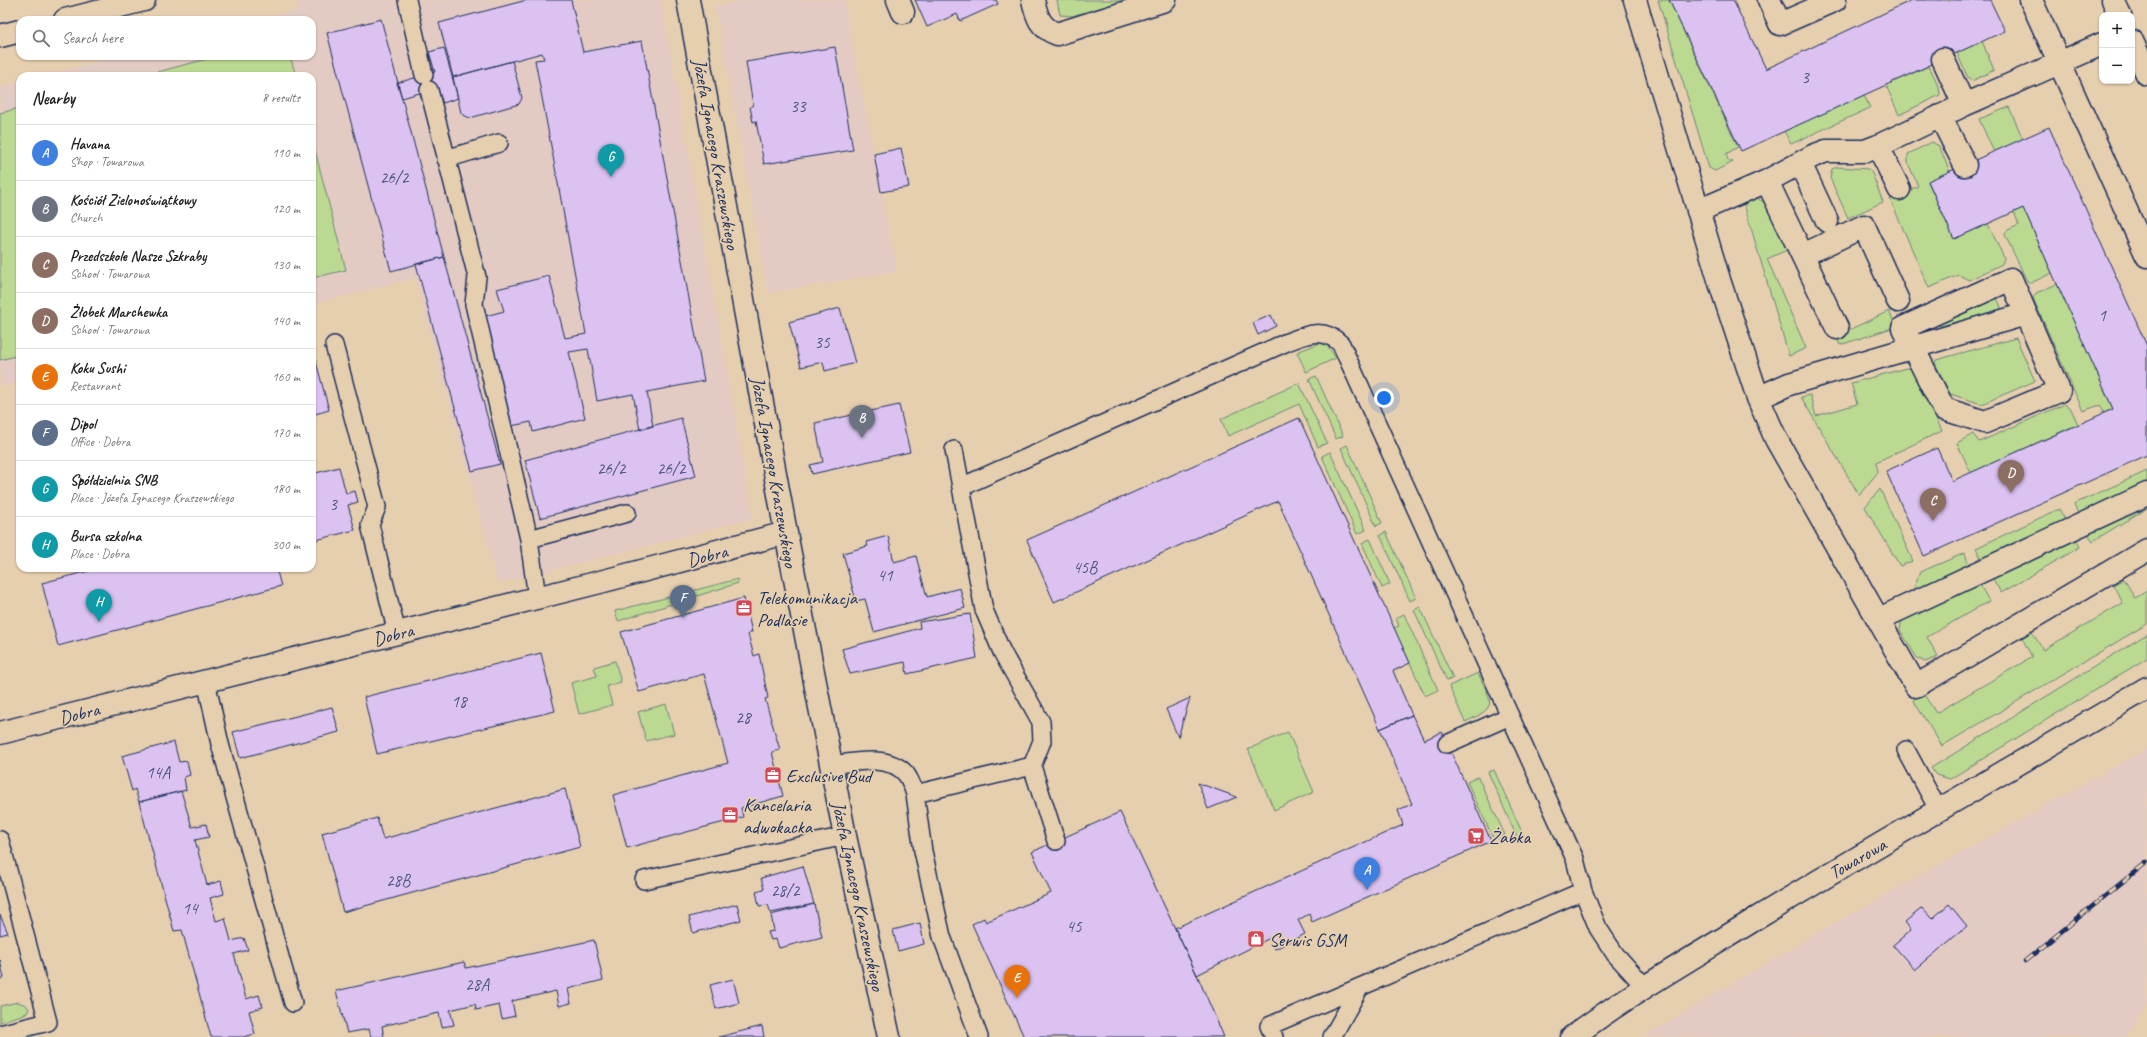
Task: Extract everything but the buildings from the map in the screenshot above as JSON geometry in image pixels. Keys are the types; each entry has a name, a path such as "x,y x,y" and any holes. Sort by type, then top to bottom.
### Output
{"street":[{"path":"80,16 144,0"},
{"name":"Józefa Ignacego Kraszewskiego","path":"688,0 786,533 845,836 889,1037"},
{"path":"1033,0 1038,20 1043,26 1058,34 1165,0"},
{"path":"1635,0 1698,210 1758,398 1776,439 1916,686 2147,550"},
{"path":"1769,0 1780,24 1835,0"},
{"path":"2031,0 2060,61 2147,256"},
{"path":"2113,0 2119,12"},
{"path":"0,36 16,32"},
{"path":"1698,210 1767,181 1813,156 1826,151 1857,152 1878,146 2060,61 2099,45"},
{"path":"2135,48 2147,74"},
{"path":"1943,59 1964,105"},
{"path":"1940,116 1965,165"},
{"path":"1878,146 1899,189"},
{"path":"1800,164 1828,221"},
{"path":"1767,181 1837,328"},
{"path":"1803,255 1864,226 1898,301"},
{"path":"2011,279 2026,314 2059,391 1985,422 1944,409 1903,328 2011,279"},
{"path":"1758,398 1789,384 1913,349 2026,314"},
{"path":"1879,619 2147,494"},
{"name":"Dobra","path":"0,733 537,598 786,533"},
{"name":"Towarowa","path":"1572,1037 1606,1012 1645,987 1822,878 1939,811 2147,688"}],"lane":[{"path":"407,0 477,277 474,304 529,539 537,598"},
{"path":"446,158 499,144"},
{"path":"961,487 1287,342 1316,332 1328,334 1341,344 1575,859 1583,891 1598,928 1611,947 1645,987"},
{"path":"334,345 377,507 370,525 397,633"},
{"path":"954,450 984,610 1002,652 1040,722 1042,741 1032,766 1056,841"},
{"path":"529,539 627,514"},
{"path":"206,681 220,744 293,1003"},
{"path":"1447,744 1510,716"},
{"path":"1906,750 1939,811"},
{"path":"831,765 872,760 887,763 906,774 915,794 922,851 942,937 979,1037"},
{"path":"915,794 1032,766"},
{"path":"644,880 845,836"},
{"path":"0,840 48,1022 0,1034"},
{"path":"1274,1037 1269,1026 1583,891"},
{"path":"1332,1037 1360,987"}],"shaded area":[{"path":"296,0 661,0 753,518 535,575 498,583 415,278 316,303 316,72 57,72 103,60 316,60 316,16 271,16 298,9"},
{"path":"746,0 844,0 897,271 768,293 715,6"},
{"path":"16,83 16,383 0,387 0,87"},
{"path":"2147,749 2147,1004 2125,1037 1644,1037 1805,940"}],"green space":[{"path":"1057,0 1127,0 1072,16 1060,15"},
{"path":"1658,0 1669,0 1738,147 1726,154 1728,160 1733,162 1715,171 1709,168"},
{"path":"1982,41 1994,70 1972,81 1967,76 1957,53"},
{"path":"203,60 291,60 295,72 157,72"},
{"path":"1929,66 1939,87 1940,95 1899,115 1886,85"},
{"path":"1864,95 1870,108 1791,144 1784,131"},
{"path":"2009,107 2023,139 1994,152 1979,119"},
{"path":"16,109 16,356 0,360 0,113"},
{"path":"1932,142 1939,146 1950,172 1928,182 1954,239 1988,224 2004,258 2002,264 1969,280 1959,275 1929,288 1890,199 1918,186 1908,163 1908,154"},
{"path":"316,154 346,270 316,277"},
{"path":"1837,167 1868,169 1872,173 1883,202 1848,218 1830,178 1832,169"},
{"path":"1755,197 1764,202 1787,250 1767,259 1806,348 1789,356 1743,201"},
{"path":"2023,208 2052,273 2031,283 2027,281 2005,235 2006,231 2019,225 2014,212"},
{"path":"2057,284 2113,409 2104,413 2100,405 2083,411 2033,298 2036,293"},
{"path":"1996,296 2001,307 1999,311 1940,326 1937,323"},
{"path":"1889,311 1895,324 1892,328 1840,345 1836,336"},
{"path":"2016,338 2035,381 1982,404 1950,394 1935,363 1936,360"},
{"path":"1320,343 1327,345 1336,358 1306,372 1297,352"},
{"path":"1906,368 1912,368 1915,371 1942,431 1876,462 1878,472 1859,495 1801,397 1810,395 1816,416 1857,404 1851,383"},
{"path":"1316,376 1343,436 1336,439 1309,379"},
{"path":"1299,383 1327,443 1318,447 1299,404 1228,436 1221,419"},
{"path":"2065,404 2071,409 2078,424 1971,473 1957,443 1973,434 1979,442"},
{"path":"1347,445 1382,523 1376,526 1341,448"},
{"path":"1330,452 1366,530 1357,534 1322,456"},
{"path":"2147,471 2147,485 2079,516 2074,504"},
{"path":"1880,489 1913,561 1900,566 1865,507"},
{"path":"2147,506 2147,508 2093,541 2088,534"},
{"path":"2059,509 2066,522 1982,560 1976,548"},
{"path":"1386,532 1416,598 1410,601 1380,535"},
{"path":"1370,539 1390,584 1382,588 1362,543"},
{"path":"2076,539 2080,547 2001,593 1992,577"},
{"path":"1965,553 1969,566 1913,590 1920,572"},
{"path":"738,579 738,583 618,621 615,611"},
{"path":"2124,579 2135,598 2147,591 2147,624 1942,746 1913,700 1923,693 1936,713 2032,657 2022,638 2032,632 2043,650 2123,603 2113,585"},
{"path":"1979,583 1989,601 1927,637 1938,657 1925,662 1917,658 1900,630 1902,619"},
{"path":"1420,607 1453,678 1447,681 1414,610"},
{"path":"1404,614 1438,690 1425,696 1394,628 1399,626 1396,618"},
{"path":"2147,634 2147,658 1950,779 1936,775 1931,768"},
{"path":"615,661 621,682 607,686 612,705 579,714 571,683 597,676 594,667"},
{"path":"1478,673 1487,691 1490,703 1488,708 1483,712 1465,722 1449,686"},
{"path":"666,704 674,734 646,741 638,712"},
{"path":"1288,732 1314,792 1274,810 1248,749"},
{"path":"1494,770 1525,839 1519,842 1488,772"},
{"path":"1478,777 1505,835 1494,840 1467,782"},
{"path":"18,1002 26,1005 29,1009 27,1013 0,1022 0,1006"}],"railway":[{"path":"2025,961 2147,862"}],"place":[{"name":"Spółdzielnia SNB","path":"611,177"},
{"name":"Kościół Zielonoświątkowy","path":"862,438"},
{"name":"Żłobek Marchewka","path":"2011,493"},
{"name":"Przedszkole Nasze Szkraby","path":"1933,521"},
{"name":"Telekomunikacja Podlasie","path":"744,608"},
{"name":"Dipol","path":"683,618"},
{"name":"Bursa szkolna","path":"99,622"},
{"name":"Exclusive Bud","path":"773,775"},
{"name":"Kancelaria adwokacka","path":"730,815"},
{"name":"Żabka","path":"1476,836"},
{"name":"Havana","path":"1367,890"},
{"name":"Serwis GSM","path":"1256,939"},
{"name":"Koku Sushi","path":"1017,998"}]}
